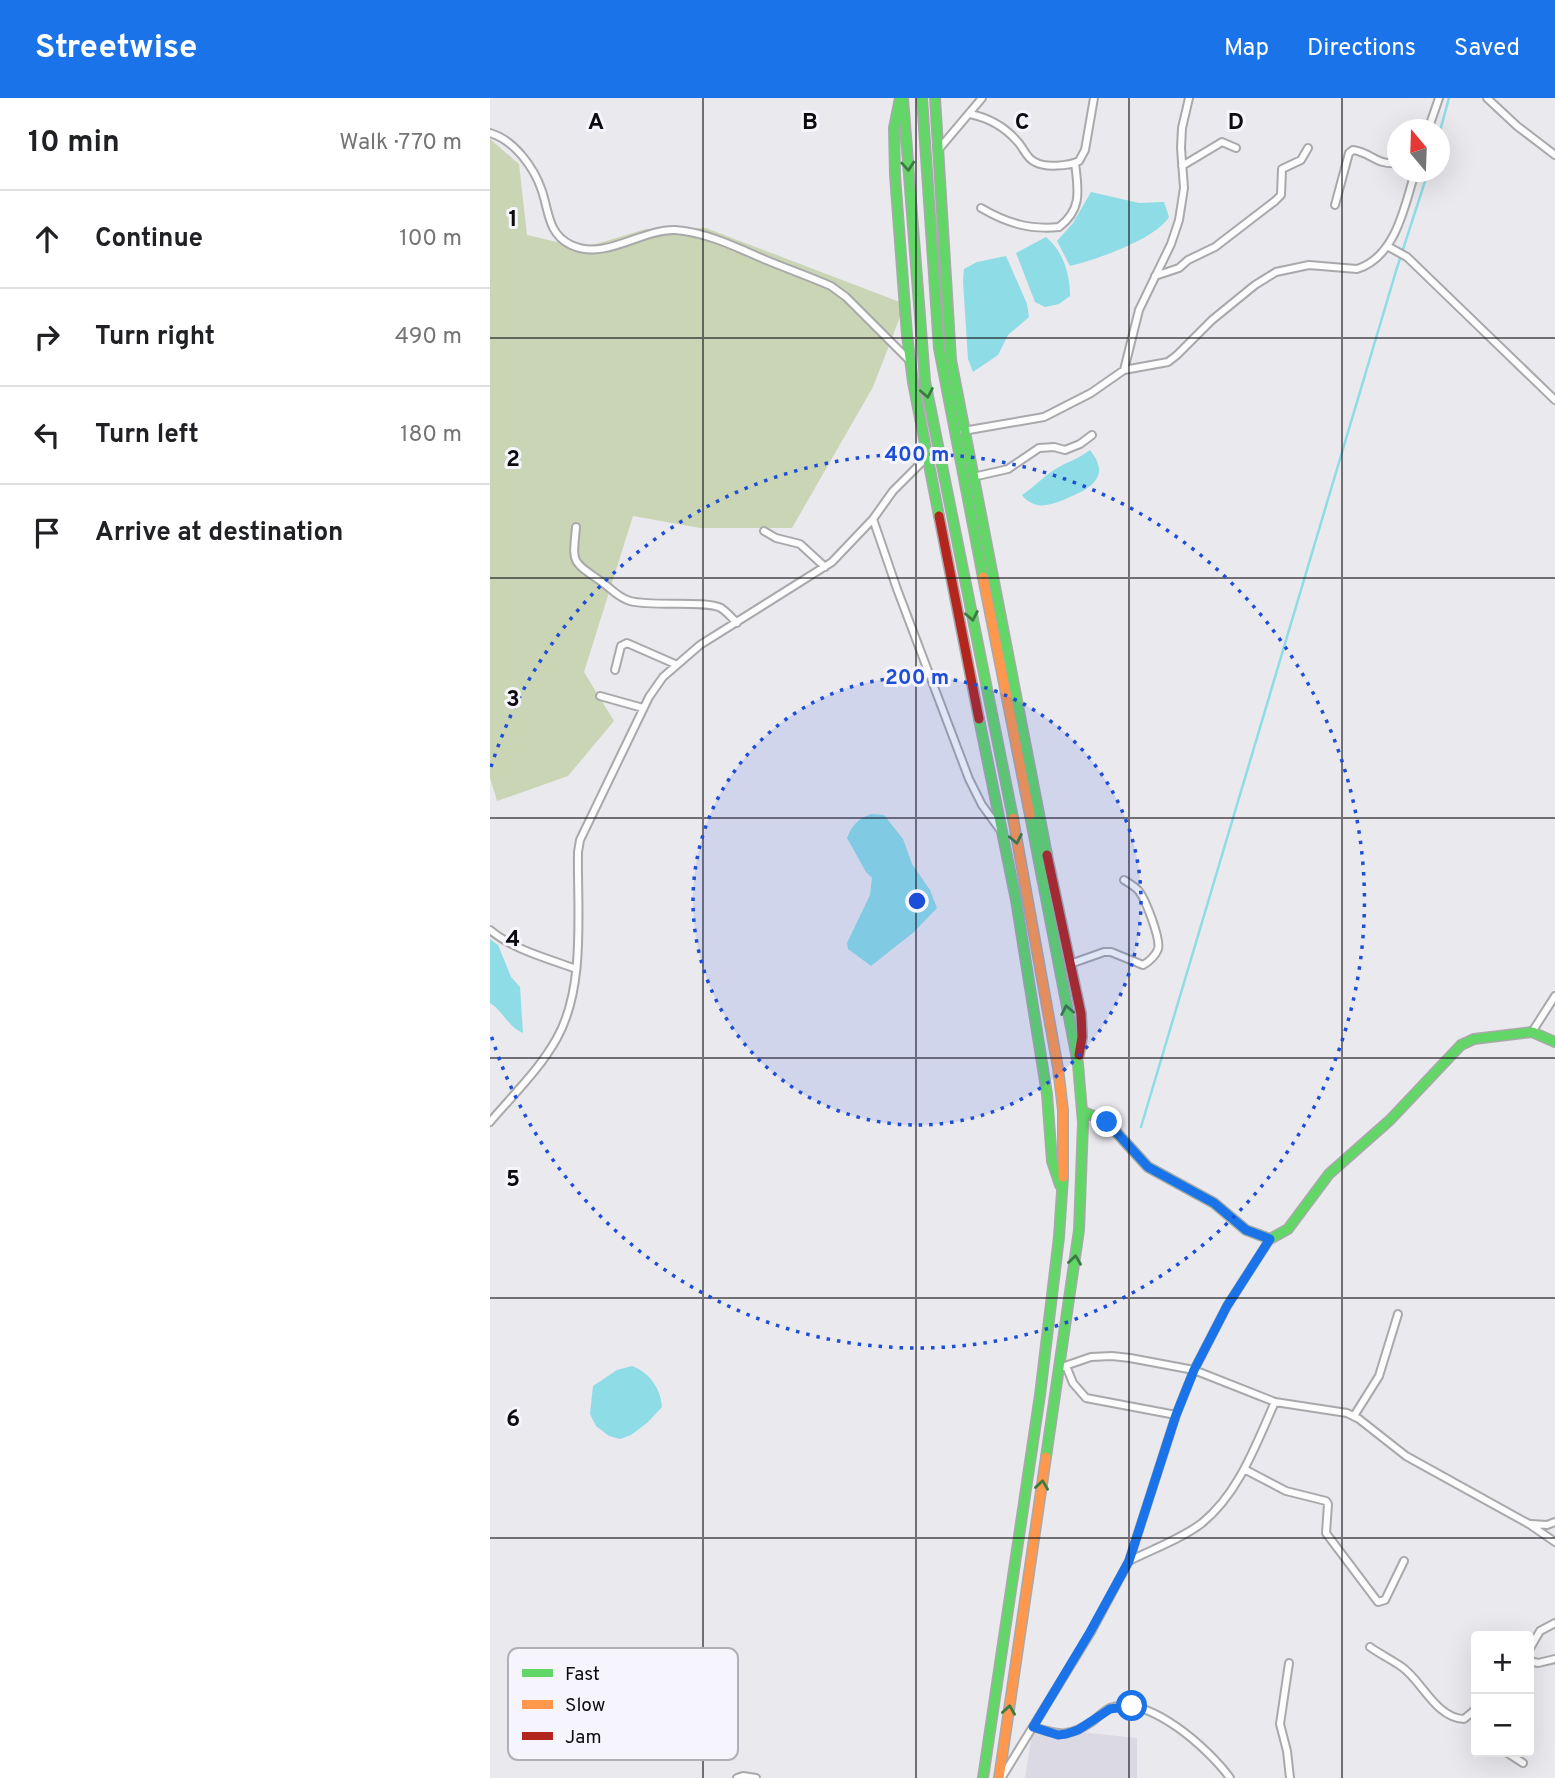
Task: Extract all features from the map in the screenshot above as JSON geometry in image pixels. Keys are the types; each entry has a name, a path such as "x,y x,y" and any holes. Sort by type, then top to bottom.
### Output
{"main road":[{"path":"902,98 894,128 895,175 910,361 926,458 1016,900 1047,1094 1052,1161 1062,1194"},
{"path":"902,98 925,381 1031,910 1058,1068 1064,1152 1059,1237 1040,1395 983,1778"},
{"path":"922,98 939,348 1077,1063 1082,1111 1079,1230 1062,1367 1001,1778"},
{"path":"935,98 947,328 963,431 1082,1026 1077,1063"},
{"path":"1082,1111 1107,1122 1148,1167 1214,1203 1246,1230 1270,1239 1287,1229 1329,1174 1390,1120 1461,1045 1474,1039 1532,1032 1555,1042"}],"street":[{"path":"939,149 982,98"},
{"path":"970,114 988,117 1000,125 1037,164 1075,163 1085,150 1094,98"},
{"path":"1124,370 1139,310 1171,244 1179,220 1184,188 1182,128 1189,98"},
{"path":"1432,119 1439,98"},
{"path":"1487,98 1517,126 1555,155"},
{"path":"490,133 510,143 527,162 537,180 548,217 560,239 574,247 608,247 660,230 678,230 725,243 831,286 846,297 910,361"},
{"path":"1182,166 1222,142 1236,148"},
{"path":"1155,276 1179,268 1188,260 1215,247 1275,201 1281,195 1282,169 1301,160 1308,148"},
{"path":"1335,205 1349,153 1353,150 1362,151 1382,163 1387,163"},
{"path":"981,208 1004,222 1023,227 1059,227 1073,214 1077,204 1079,190 1075,163"},
{"path":"963,431 1044,418 1091,393 1124,370 1168,362 1212,320 1255,285 1276,272 1309,265 1357,269 1372,261 1387,246 1401,221 1412,182"},
{"path":"1387,246 1407,257 1555,400"},
{"path":"973,477 1008,468 1039,448 1054,447 1065,450 1092,435"},
{"path":"490,1122 538,1066 557,1039 567,1018 575,992 580,840 643,708 663,677 699,645 825,567 873,519 893,491 926,458"},
{"path":"873,519 970,779 982,805 1002,833"},
{"path":"576,527 574,551 577,564 602,581 616,595 642,603 719,607 737,623"},
{"path":"764,531 776,538 800,544 825,567"},
{"path":"615,670 621,646 627,643 675,664"},
{"path":"600,696 643,708"},
{"path":"1070,964 1104,951 1143,965 1149,962 1158,949 1158,941 1143,898 1135,887 1124,880"},
{"path":"490,930 500,939 521,949 576,970"},
{"path":"1532,1032 1555,996"},
{"path":"1001,1778 1090,1632 1129,1561 1176,1415 1194,1370 1227,1306 1270,1239"},
{"path":"1353,1416 1379,1376 1398,1314"},
{"path":"1176,1415 1086,1398 1062,1367 1091,1357 1112,1356 1194,1370 1275,1402 1335,1410 1353,1416 1406,1456 1529,1524 1555,1542"},
{"path":"1129,1561 1184,1535 1200,1524 1220,1504 1244,1469 1275,1402"},
{"path":"1244,1469 1286,1490 1326,1501 1326,1533 1378,1602 1385,1600 1404,1561"},
{"path":"1529,1524 1547,1525 1555,1522"},
{"path":"1534,1641 1540,1631 1555,1623"},
{"path":"1370,1647 1403,1667 1432,1701 1456,1717 1464,1719 1471,1713"},
{"path":"1534,1662 1555,1659"},
{"path":"1289,1663 1280,1724 1290,1778"},
{"path":"1033,1727 1058,1735 1066,1734 1078,1730 1110,1709 1132,1706 1164,1718 1199,1743 1220,1763 1230,1778"},
{"path":"1514,1757 1523,1763"},
{"path":"737,1778 756,1778"}],"shaded area":[{"path":"1033,1727 1137,1738 1137,1778 1025,1778"}],"green space":[{"path":"490,139 519,164 527,235 583,248 646,229 706,228 905,304 873,387 792,528 700,528 633,516 584,672 614,721 568,776 497,801 490,778"}],"water":[{"path":"1091,192 1139,203 1164,202 1169,217 1139,241 1070,266 1057,241 1073,223"},
{"path":"1046,237 1057,249 1064,264 1069,279 1070,296 1059,304 1045,307 1035,302 1016,253"},
{"path":"1006,256 1027,304 1029,317 1008,335 998,355 973,372 968,359 964,269 977,262"},
{"path":"1090,450 1099,467 1099,474 1085,490 1043,505 1032,503 1022,495 1054,470"},
{"path":"871,814 884,815 903,839 912,864 930,890 937,908 914,932 871,966 848,949 847,943 870,895 872,878 847,838 856,823"},
{"path":"490,939 498,945 511,977 520,987 523,1033 513,1027 490,1003"},
{"path":"632,1366 644,1372 653,1382 662,1407 647,1423 631,1435 620,1439 609,1436 596,1426 590,1414 593,1386 617,1370"}],"waterway":[{"path":"1443,119 1449,98"},
{"path":"1141,1127 1425,182"}],"traffic: fast":[{"path":"900,98 894,128 895,175 907,335 913,382 939,516"},
{"path":"903,98 925,381 1013,818"},
{"path":"922,98 939,348 983,577"},
{"path":"935,98 951,360 1047,855"},
{"path":"979,719 1016,900 1047,1094 1052,1161 1060,1185"},
{"path":"1030,815 1078,1064 1083,1123 1079,1230 1046,1457"},
{"path":"1082,1111 1107,1122 1148,1167 1214,1203 1246,1230 1270,1239 1288,1229 1329,1174 1390,1120 1461,1045 1474,1039 1532,1032 1555,1042"},
{"path":"983,1778 1040,1395 1059,1237 1063,1177"}],"traffic: slow":[{"path":"983,577 1030,815"},
{"path":"1013,818 1058,1068 1063,1110 1063,1177"},
{"path":"999,1778 1046,1457"}],"traffic: jam":[{"path":"939,516 979,719"},
{"path":"1047,855 1081,1014 1082,1037 1079,1055"}],"route":[{"path":"1107,1122 1148,1167 1197,1192 1246,1230 1270,1239 1227,1306 1194,1370 1176,1415 1129,1561 1033,1727 1058,1735 1066,1734 1078,1730 1110,1709 1132,1706"}]}
